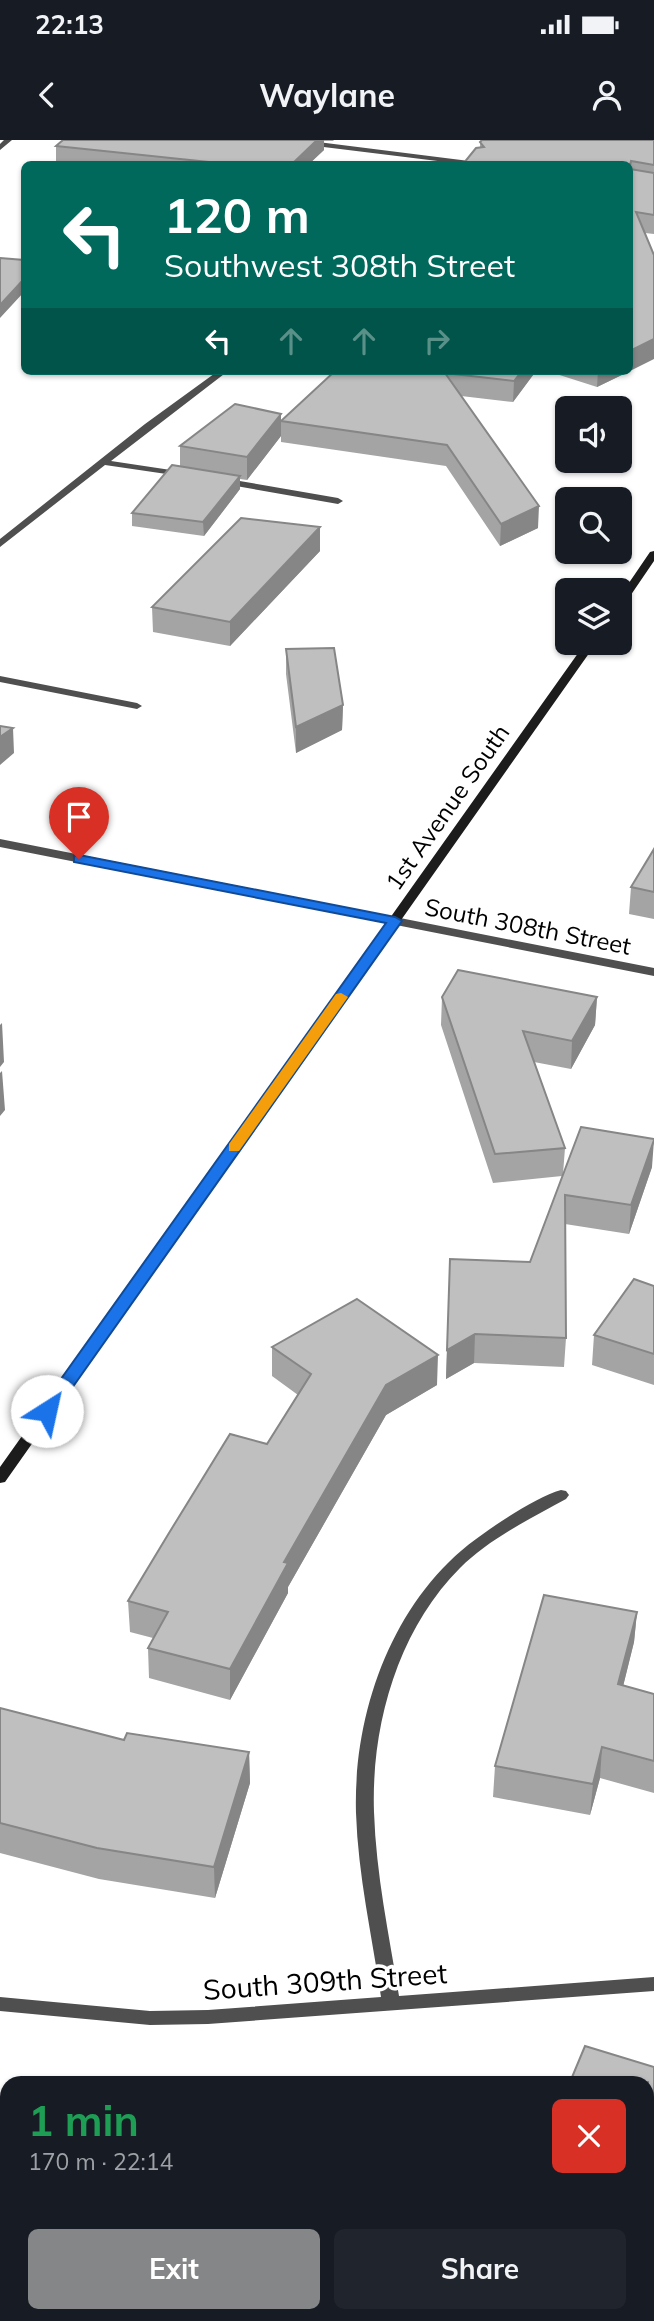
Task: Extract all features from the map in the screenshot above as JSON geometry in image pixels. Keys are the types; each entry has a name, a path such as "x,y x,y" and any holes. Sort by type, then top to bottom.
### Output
{"main road":[{"path":"632,586 654,554"},
{"name":"1st Avenue South","path":"0,1478 583,655"}],"street":[{"path":"0,148 8,140"},
{"path":"283,140 452,161"},
{"path":"407,161 410,156"},
{"path":"0,544 102,462 219,375"},
{"path":"102,462 194,477"},
{"path":"207,479 338,500"},
{"path":"0,678 137,705"},
{"name":"South 308th Street","path":"0,843 654,972"},
{"path":"391,2005 365,1806 370,1745 389,1670 411,1621 455,1565 498,1530 561,1495"},
{"name":"South 309th Street","path":"0,2004 150,2018 391,2005 654,1984"}],"building":[{"path":"63,140 317,140 295,161 199,161 56,146"},
{"path":"654,140 654,165 633,161 465,161 476,148 484,147 480,142"},
{"path":"633,170 654,173 654,215 636,212 654,255 654,339 633,350"},
{"path":"0,258 21,260 21,282 0,305"},
{"path":"331,375 446,375 539,506 501,524 447,445 281,421"},
{"path":"462,375 519,375 514,381"},
{"path":"235,404 281,414 247,457 180,446"},
{"path":"172,465 240,476 203,522 132,513"},
{"path":"241,518 320,527 230,622 152,607"},
{"path":"334,648 343,705 296,727 286,649"},
{"path":"0,726 13,728 0,737"},
{"path":"654,849 654,892 631,887"},
{"path":"458,970 597,997 572,1041 523,1031 565,1148 495,1154 442,997"},
{"path":"581,1127 654,1140 631,1205 565,1195 566,1338 475,1334 447,1350 450,1259 530,1262"},
{"path":"634,1279 654,1286 654,1354 594,1335"},
{"path":"357,1299 438,1355 386,1385 284,1562 288,1563 230,1669 148,1648 168,1612 128,1601 230,1434 267,1444 311,1374 272,1347"},
{"path":"544,1595 637,1612 618,1684 654,1694 654,1761 602,1747 593,1784 495,1766"},
{"path":"0,1708 124,1740 127,1733 249,1752 214,1867 97,1848 0,1823"},
{"path":"585,2046 654,2067 654,2076 572,2076"}],"slow traffic":[{"path":"234,1148 341,997"}],"route":[{"path":"47,1411 395,921 79,859"}]}
